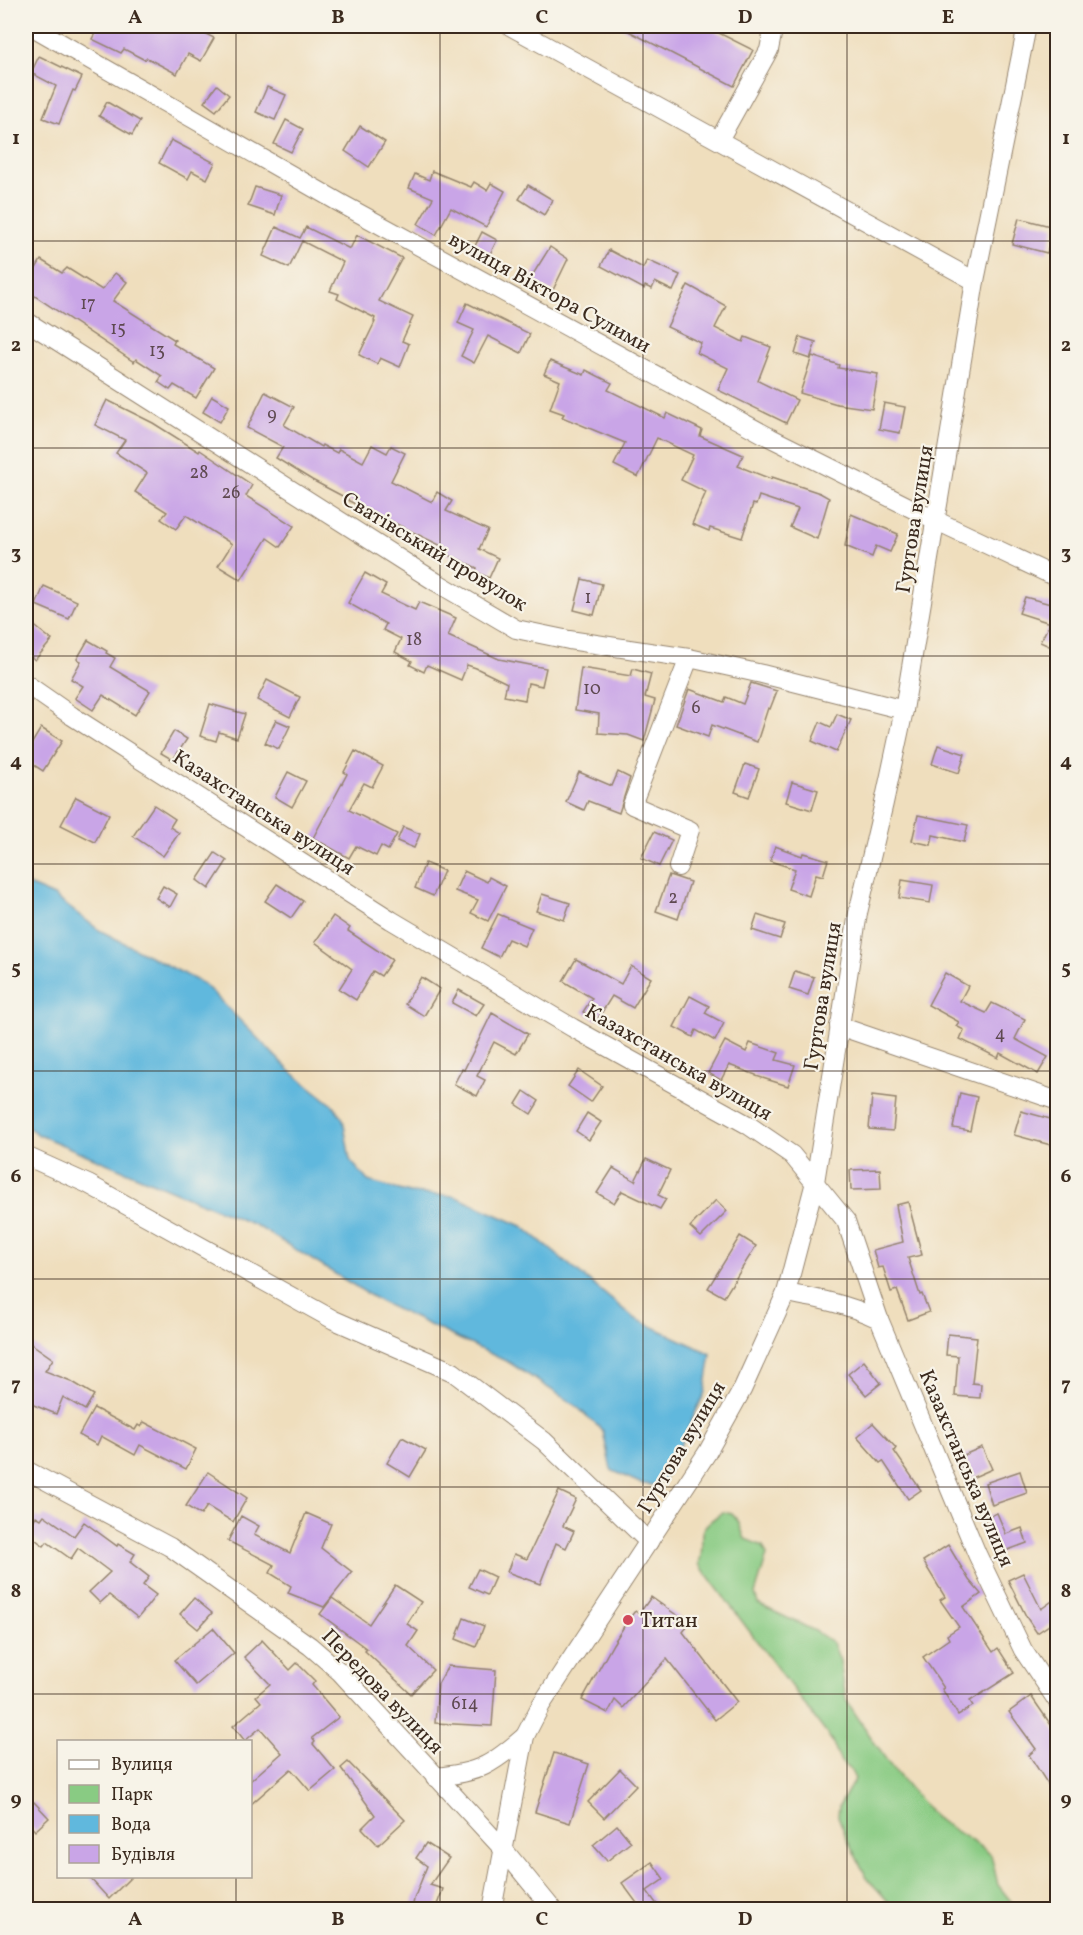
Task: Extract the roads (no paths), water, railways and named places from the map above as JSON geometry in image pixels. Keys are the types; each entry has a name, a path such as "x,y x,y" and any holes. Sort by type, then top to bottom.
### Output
{"street":[{"name":"вулиця Віктора Сулими","path":"31,26 384,227 771,438 937,521 1058,578"},
{"path":"512,26 975,281"},
{"name":"Гуртова вулиця","path":"492,1910 525,1736 541,1705 708,1453 742,1390 786,1293 815,1182 858,913 885,803 904,711 975,281 1027,26"},
{"path":"719,140 769,51 772,35"},
{"name":"Сватівський провулок","path":"26,321 436,582 516,628 569,640 689,658 762,674 904,711"},
{"path":"678,867 690,830 632,805 689,658"},
{"name":"Казахстанська вулиця","path":"26,684 72,716 391,920 573,1028 748,1125 792,1155 846,1221 879,1319 977,1554 1023,1650 1058,1702"},
{"path":"839,1026 1058,1101"},
{"path":"26,1156 88,1184 334,1320 453,1371 544,1441 649,1542"},
{"path":"786,1293 830,1300 879,1319"},
{"name":"Передова вулиця","path":"26,1470 170,1547 310,1646 340,1672 504,1850 553,1910"},
{"path":"435,1777 459,1775 500,1759 525,1736"}],"water":[{"path":"26,884 54,896 99,930 204,984 290,1071 334,1106 343,1119 350,1160 368,1181 410,1193 454,1196 522,1226 634,1318 711,1354 705,1392 665,1478 655,1485 642,1484 611,1470 603,1431 575,1405 510,1363 381,1302 257,1226 39,1135 26,1126"}],"place":[{"name":"Титан","path":"628,1620"}]}
